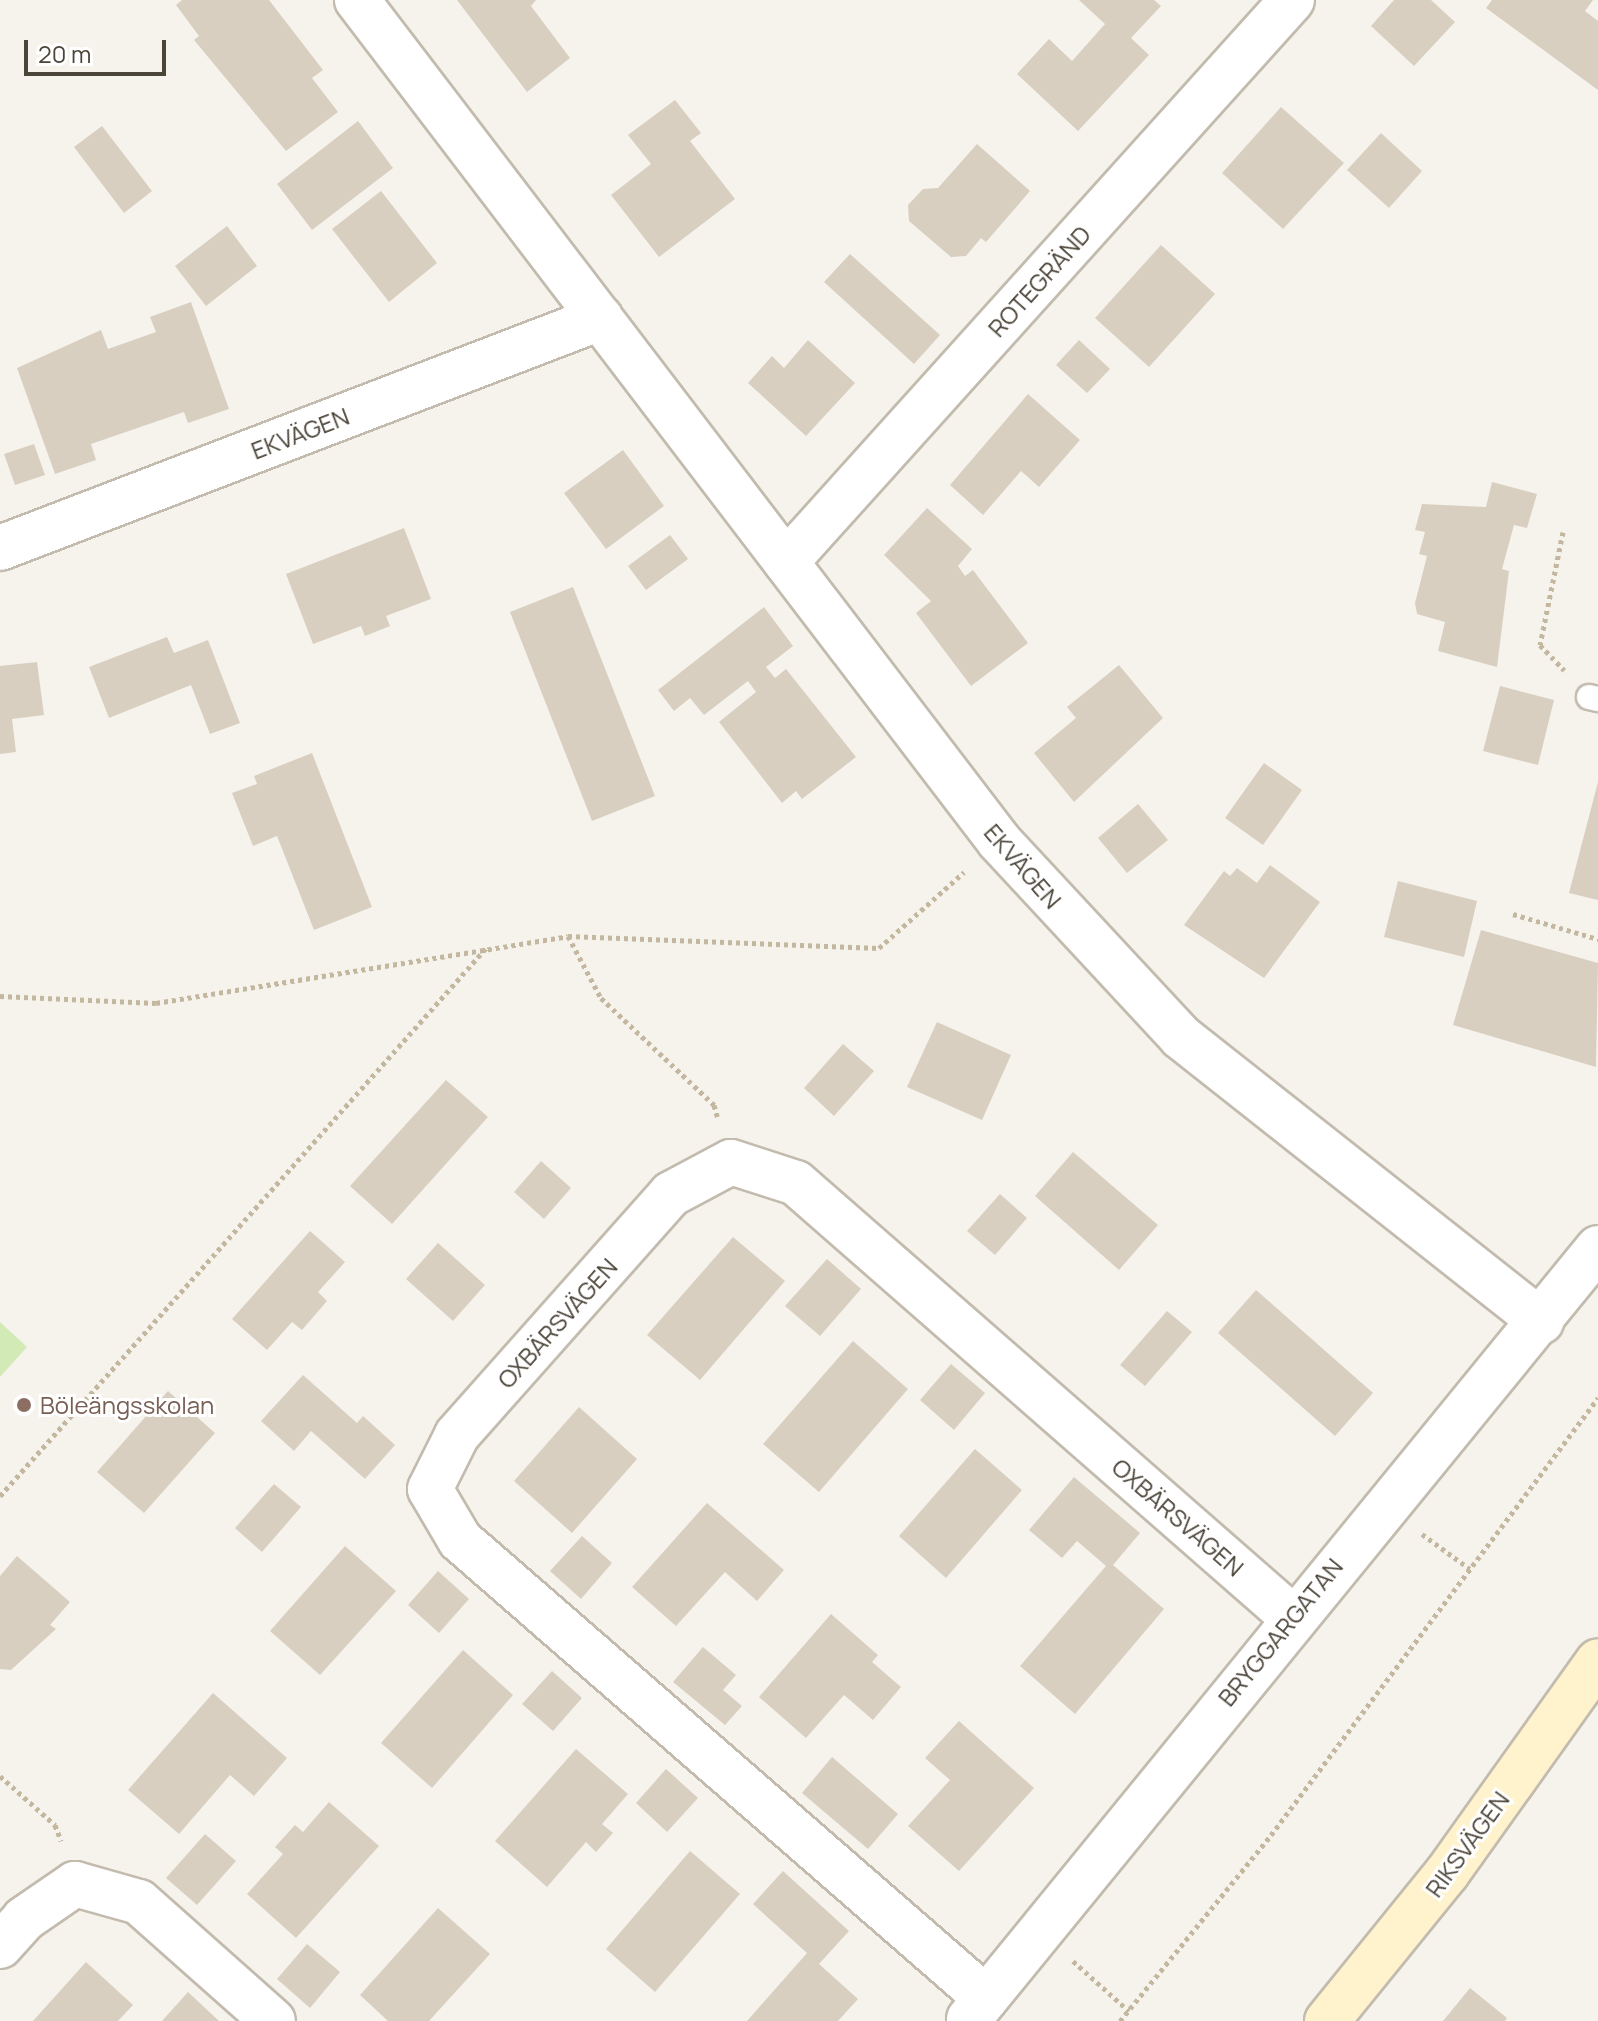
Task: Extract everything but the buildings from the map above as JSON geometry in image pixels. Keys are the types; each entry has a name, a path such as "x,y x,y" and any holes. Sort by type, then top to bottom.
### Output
{"street":[{"name":"EKVÄGEN","path":"357,0 999,841 1181,1037 1541,1321"},
{"name":"ROTEGRÄND","path":"786,562 1292,0"},
{"name":"EKVÄGEN","path":"0,548 600,318"},
{"name":"OXBÄRSVÄGEN","path":"976,2010 460,1540 430,1489 457,1435 671,1194 731,1162 796,1183 1291,1616"},
{"name":"BRYGGARGATAN","path":"976,2010 1291,1616 1541,1321 1598,1248"},
{"name":"RIKSVÄGEN","path":"1327,2021 1447,1873 1597,1664"},
{"path":"0,1946 75,1884 139,1902 273,2021"}],"path":[{"path":"1563,532 1540,645 1594,698"},
{"path":"0,996 156,1003 489,945 568,936 879,948 999,841"},
{"path":"1513,914 1598,939"},
{"path":"568,936 601,998 714,1105 731,1162"},
{"path":"0,1496 489,945"},
{"path":"1120,2021 1271,1835 1598,1398"},
{"path":"0,1776 55,1825 75,1884"},
{"path":"1039,1932 1129,2011"}],"green space":[{"path":"0,1322 27,1347 0,1377"}],"place":[{"name":"Böleängsskolan","path":"24,1405"}]}
